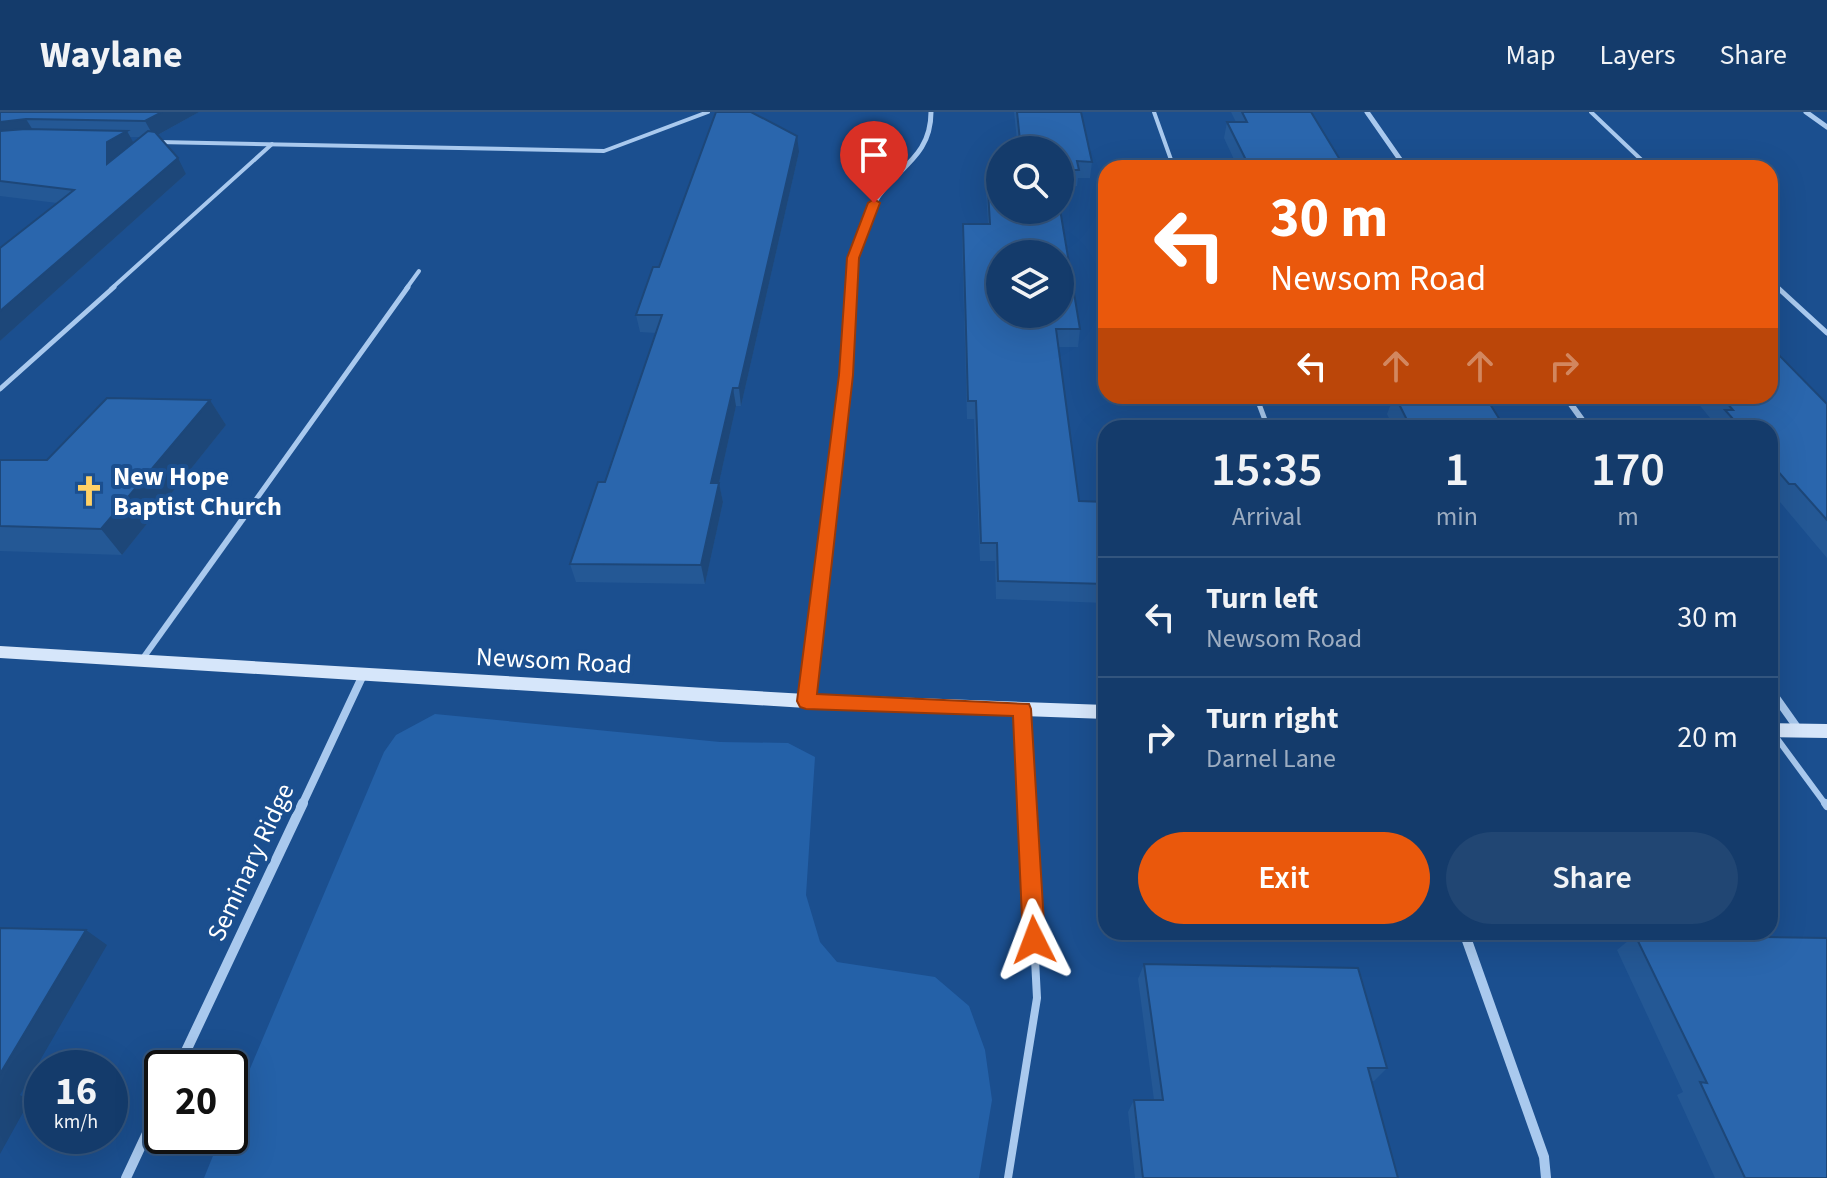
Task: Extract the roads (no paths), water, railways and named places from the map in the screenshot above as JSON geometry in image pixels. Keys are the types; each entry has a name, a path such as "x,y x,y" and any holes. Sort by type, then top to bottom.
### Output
{"street":[{"path":"806,701 846,375 853,258 874,203 920,152 931,132 931,112"},
{"path":"1367,112 1400,160"},
{"path":"1806,112 1827,127"},
{"name":"Newsom Road","path":"0,652 806,701 1098,712"},
{"name":"Seminary Ridge","path":"186,1050 363,675"},
{"path":"1778,701 1799,731"},
{"path":"1778,730 1827,731"},
{"path":"1467,940 1544,1157 1546,1178"},
{"path":"126,1178 144,1140"}],"lane":[{"path":"146,142 604,151 708,112"},
{"path":"1154,112 1171,160"},
{"path":"1591,112 1642,160"},
{"path":"0,389 272,144"},
{"path":"141,661 419,271"},
{"path":"1778,287 1827,333"},
{"path":"1008,1178 1037,998 1022,709"},
{"path":"1778,741 1827,806"}],"place":[{"name":"New Hope Baptist Church","path":"89,491"}]}
